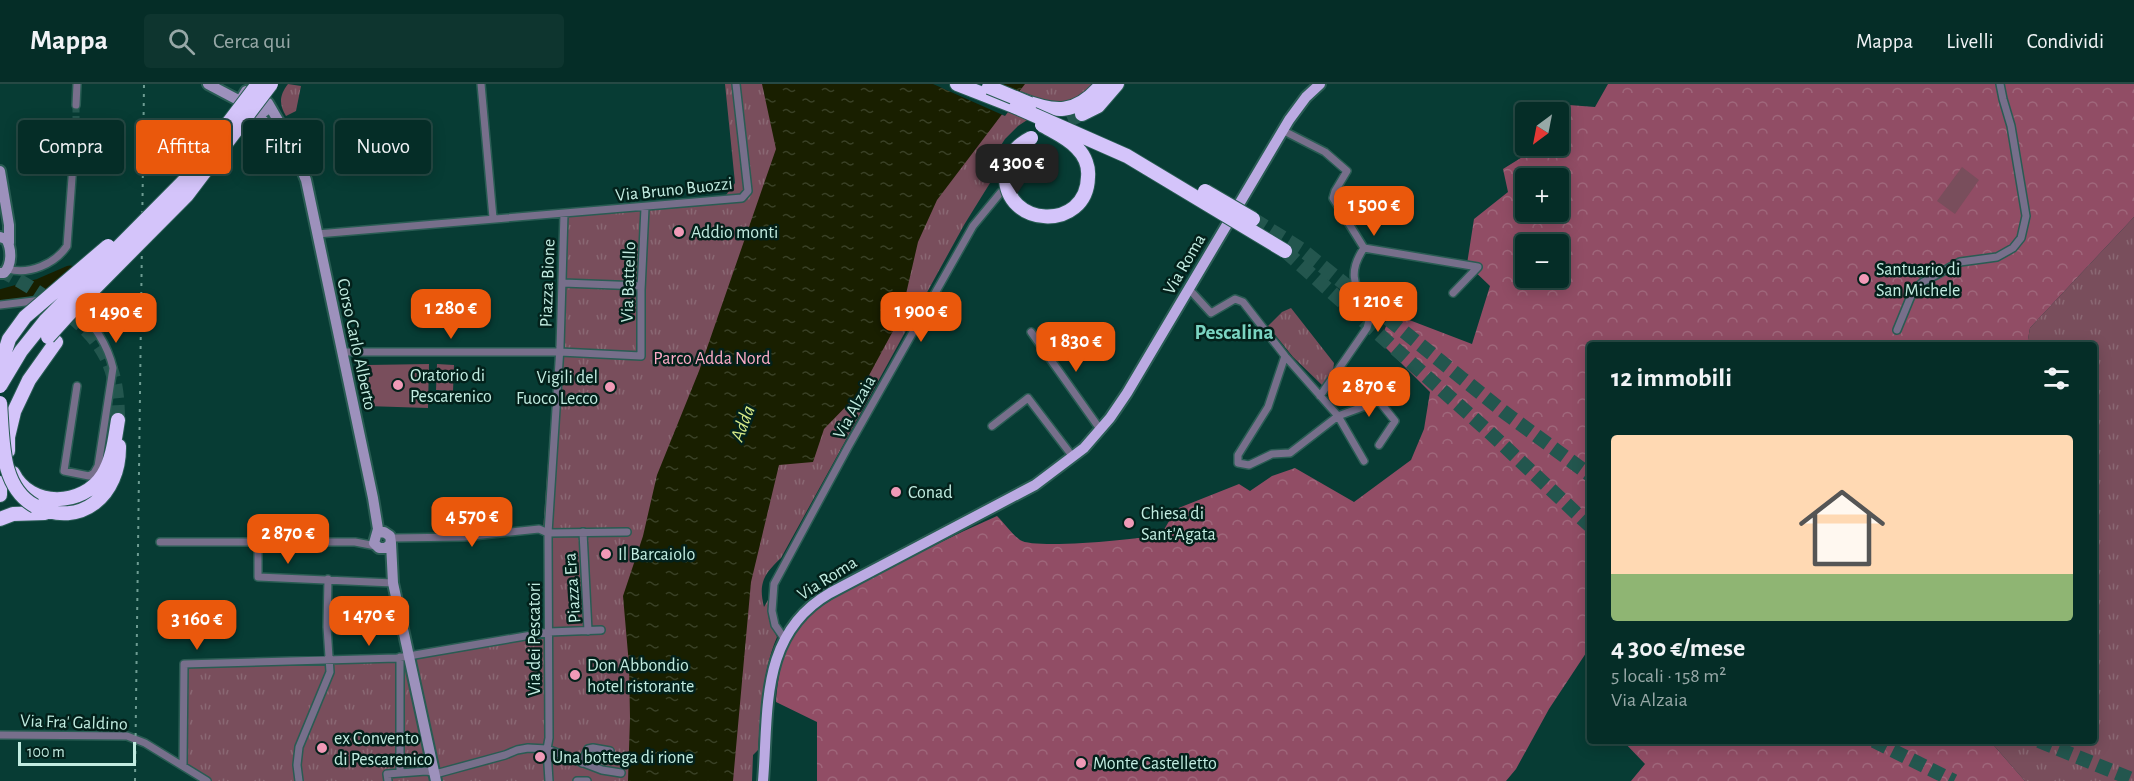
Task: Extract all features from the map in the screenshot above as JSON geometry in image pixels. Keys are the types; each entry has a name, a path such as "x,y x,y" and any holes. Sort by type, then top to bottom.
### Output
{"highway":[{"path":"0,427 10,405 92,297 99,284 200,180 271,84"},
{"path":"957,84 1092,139 1127,156 1285,251"},
{"path":"1083,114 1098,105 1117,84"},
{"path":"990,88 1041,107 1057,110 1082,103 1099,87"},
{"path":"990,88 1114,139 1253,219"},
{"path":"228,120 248,91"},
{"path":"1016,107 1076,147 1086,162 1088,174 1085,192 1075,207 1062,215 1044,217 1029,213 1016,204 1008,190 1006,175 1009,160 1018,147 1037,135"},
{"path":"0,367 7,344 25,317 119,237 163,193 186,174"},
{"path":"0,386 21,351 45,321 169,198 189,174"},
{"path":"0,459 8,426 10,405"},
{"path":"10,405 8,478 18,495 35,506 54,513"},
{"path":"0,519 13,514 68,514 82,510 98,500 108,490 115,477 118,462 118,420 108,465 92,488 77,496 54,499 42,497 28,490 19,483 9,460 10,405"},
{"path":"0,483 0,495"}],"main road":[{"path":"210,84 237,94 248,91"},
{"name":"Via Roma","path":"763,781 773,669 784,638 798,617 821,598 880,565 1018,495 1073,457 1100,429 1127,393 1282,130 1301,103 1320,84"},
{"name":"Corso Carlo Alberto","path":"309,197 284,144 258,116 265,111 268,103 300,160 309,197 343,352 381,540 391,571 405,656 416,686 435,776"},
{"path":"0,171 9,225 4,240 10,259 3,274"}],"street":[{"path":"76,84 76,105"},
{"path":"481,84 493,218"},
{"name":"Via Bruno Buozzi","path":"317,234 742,198 747,191 736,84"},
{"path":"1897,330 1913,291 1923,282 1960,262 1997,257 2013,248 2021,238 2026,216 2012,126 2000,84"},
{"path":"1282,130 1325,152 1347,171 1333,198 1364,248 1478,267 1453,293"},
{"name":"Via Alzaia","path":"784,638 775,625 772,611 774,584 848,447 973,226 1001,192 1052,155"},
{"path":"3,274 49,264 58,258 67,246 72,174"},
{"name":"Via Battello","path":"560,352 641,356 641,286 645,208"},
{"name":"Piazza Bione","path":"560,352 564,214"},
{"path":"1320,396 1367,328 1370,317 1354,285 1357,258 1364,248"},
{"path":"563,284 641,286"},
{"path":"1188,289 1211,313 1235,299 1243,302 1285,356 1338,416 1364,461"},
{"path":"0,305 32,300 54,300 72,306 85,315 101,341 113,368 99,464 93,475 87,476 64,471 77,386"},
{"path":"1031,332 1100,429"},
{"path":"343,352 560,352"},
{"name":"Via dei Pescatori","path":"549,781 547,749 549,738 548,533 560,352"},
{"path":"1285,356 1268,407 1238,455 1238,463 1249,465 1272,454 1290,453 1338,416 1380,401 1395,421 1379,445"},
{"path":"992,426 1028,398 1073,457"},
{"path":"160,542 355,542 394,538 464,537 539,529 548,533 627,532"},
{"name":"Piazza Era","path":"583,532 588,631 601,630"},
{"path":"258,542 258,577 393,583"},
{"path":"298,781 299,747 330,672 327,627 328,579"},
{"path":"183,766 184,664 331,661 405,656 549,632 588,631"},
{"path":"400,773 400,692 405,656"},
{"path":"400,692 416,686"},
{"name":"Via Fra' Galdino","path":"0,735 127,736 140,741 207,781"},
{"path":"388,781 387,774 435,776 517,750 547,749 582,763 621,773"},
{"path":"582,763 588,749 610,751"},
{"path":"606,781 607,771"},
{"path":"577,781 586,781"}],"green space":[{"path":"288,84 301,86 296,111 286,116 281,100"},
{"name":"Parco Adda Nord","path":"725,84 1095,84 1072,103 1047,107 1018,126 1005,139 989,164 990,183 964,225 781,558 770,569 764,580 762,599 764,607 768,600 769,620 777,637 765,678 758,750 753,755 752,781 199,781 181,769 180,664 425,654 547,631 543,531 566,214 723,199 735,183"},
{"path":"1608,84 2134,84 2134,217 2030,328 2028,342 1587,342 1587,652 1549,709 1516,769 1506,781 817,781 817,722 776,702 782,663 793,636 812,613 865,581 997,516 1017,538 1029,543 1088,543 1149,537 1161,535 1176,509 1239,484 1250,491 1272,476 1295,468 1354,502 1411,460 1424,429 1430,392 1380,342 1391,313 1472,344 1490,286 1467,264 1474,219 1508,192 1503,169 1524,156 1569,156 1569,105 1595,107"},
{"path":"1962,167 1979,180 1955,214 1937,201"},
{"path":"2134,217 2134,781 2025,781 1993,744 2097,744 2097,342 2028,342 2030,328"},
{"path":"1291,308 1334,363 1333,371 1323,386 1293,357 1268,326 1282,312"},
{"name":"Oratorio di Pescarenico","path":"429,364 428,408 366,406 367,365"},
{"name":"Oratorio di Pescarenico","path":"437,364 454,365 453,391 436,390"},
{"path":"1626,744 1993,744 2025,781 1631,781 1645,764"}],"water":[{"name":"Adda","path":"762,84 1025,84 937,200 918,242 903,307 893,331 860,392 824,429 813,462 779,465 751,582 733,781 628,781 629,665 623,596 643,536 657,475 699,371 776,149"}],"pier":[{"path":"933,84 991,84 1022,93 1005,116"}],"waterway":[{"path":"0,297 40,286 70,273"}],"tunnel":[{"path":"76,105 76,120"},
{"path":"1049,129 1082,114"},
{"path":"1253,219 1301,249 1504,412 1587,473"},
{"path":"1285,251 1488,431 1587,523"},
{"path":"0,270 59,307 97,342 111,368 115,383 118,420"},
{"path":"1880,744 1954,781"},
{"path":"2046,744 2134,780"}],"railway":[{"path":"135,781 144,84"}],"place":[{"name":"Addio monti","path":"679,232"},
{"name":"Santuario di San Michele","path":"1864,279"},
{"name":"Oratorio di Pescarenico","path":"398,385"},
{"name":"Vigili del Fuoco Lecco","path":"610,387"},
{"name":"Conad","path":"896,492"},
{"name":"Chiesa di Sant'Agata","path":"1129,523"},
{"name":"Il Barcaiolo","path":"606,554"},
{"name":"Don Abbondio hotel ristorante","path":"575,675"},
{"name":"ex Convento di Pescarenico","path":"322,748"},
{"name":"Una bottega di rione","path":"540,757"},
{"name":"Monte Castelletto","path":"1081,763"}],"district":[{"name":"Pescalina","path":"1234,332"}]}
